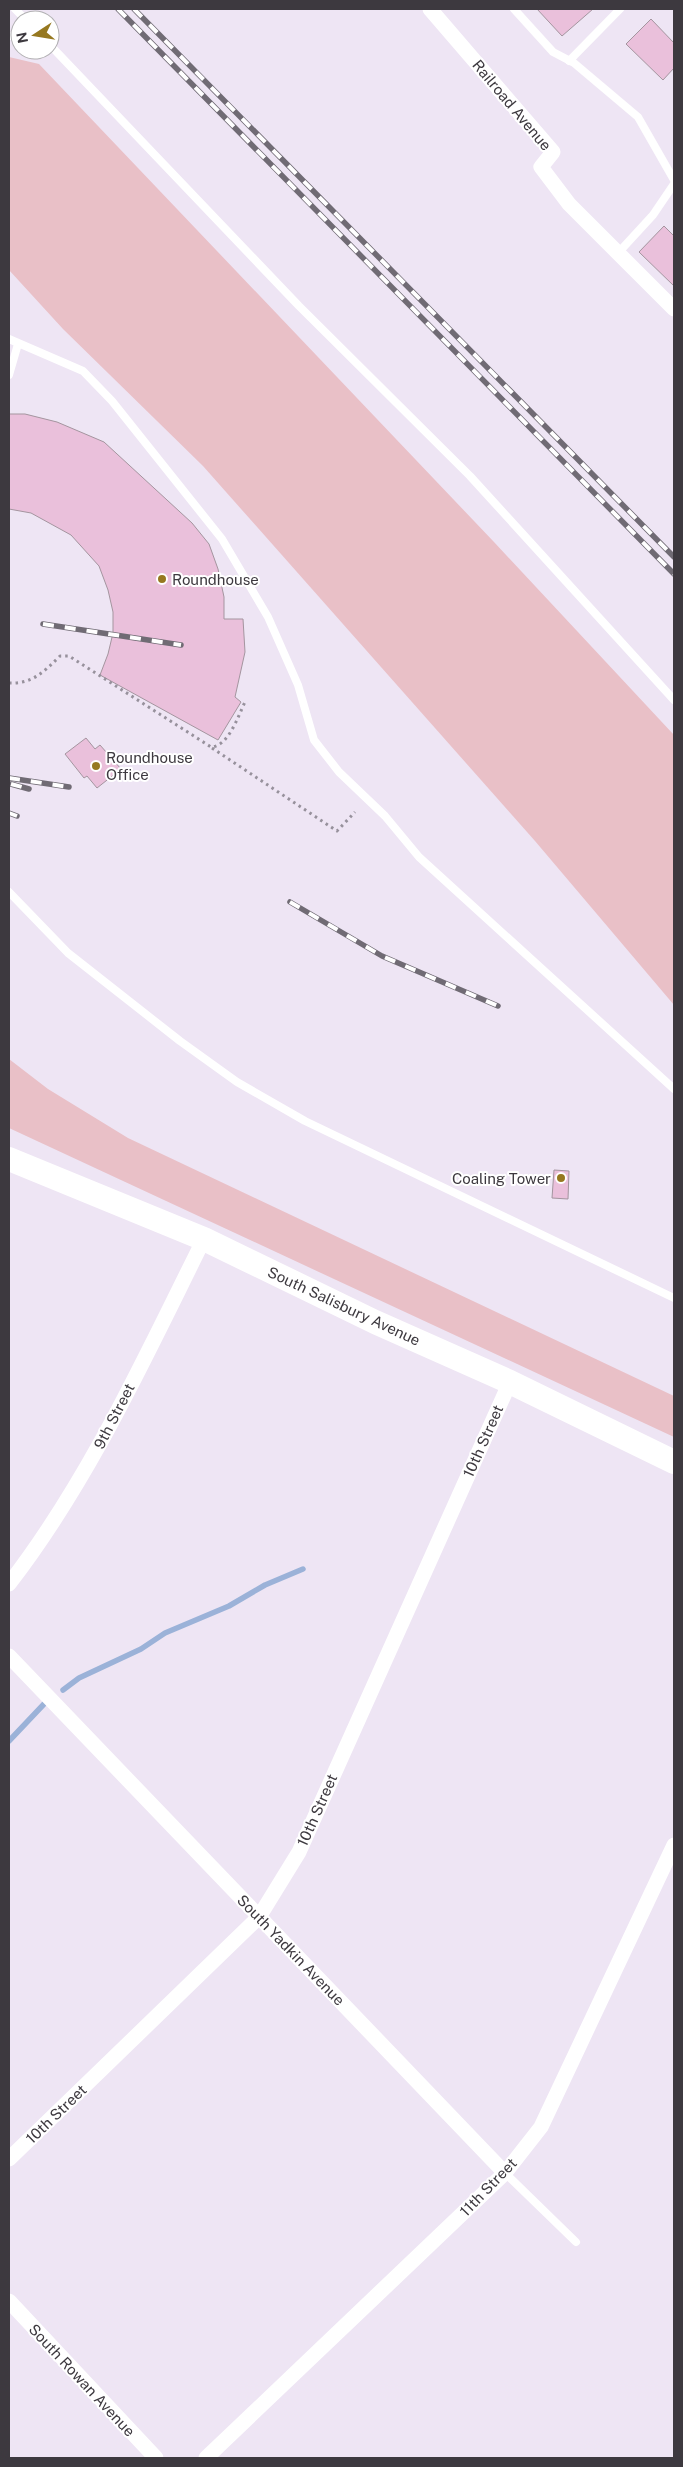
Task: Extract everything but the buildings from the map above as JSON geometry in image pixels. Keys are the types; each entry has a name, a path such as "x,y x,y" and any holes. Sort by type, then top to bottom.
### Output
{"main road":[{"name":"South Salisbury Avenue","path":"9,1159 204,1239 375,1322 510,1382 674,1462"}],"street":[{"name":"Railroad Avenue","path":"430,9 553,152 541,167 569,204 674,309"},
{"name":"9th Street","path":"9,1584 41,1542 96,1451 204,1239"},
{"name":"10th Street","path":"9,2159 259,1917 299,1852 510,1382"},
{"name":"South Yadkin Avenue","path":"9,1656 505,2173"},
{"name":"11th Street","path":"206,2458 505,2173 541,2127 674,1845"},
{"name":"South Rowan Avenue","path":"9,2301 156,2458"}],"lane":[{"path":"514,9 553,52 569,61 638,117 674,180"},
{"path":"569,61 620,9"},
{"path":"60,55 299,306 470,476 674,700"},
{"path":"619,252 653,215 674,184"},
{"path":"9,339 82,371 112,401 222,539 268,617 298,685 314,740 339,772 384,816 419,857 674,1089"},
{"path":"9,375 18,344"},
{"path":"9,892 68,953 180,1041 237,1082 306,1121 674,1298"},
{"name":"South Yadkin Avenue","path":"505,2173 576,2242"}],"path":[{"path":"9,683 30,681 48,670 60,656 69,656 337,831 355,812"},
{"path":"212,748 218,747 224,741 245,702"}],"shaded area":[{"path":"9,57 10,60 22,60 39,64 494,542 674,735 674,1005 535,841 203,466 63,329 9,270"},
{"path":"9,1059 48,1089 128,1138 674,1396 674,1437 9,1128"}],"waterway":[{"path":"63,1690 79,1678 141,1649 165,1633 229,1606 265,1585 303,1569"},
{"path":"9,1741 44,1704"}],"railway":[{"path":"118,9 674,574"},
{"path":"134,9 674,557"},
{"path":"43,624 181,645"},
{"path":"9,778 69,787"},
{"path":"11,784 29,789"},
{"path":"9,813 17,816"},
{"path":"290,902 382,956 498,1006"}],"place":[{"name":"Roundhouse","path":"162,579"},
{"name":"Roundhouse Office","path":"96,766"},
{"name":"Coaling Tower","path":"561,1178"}]}
